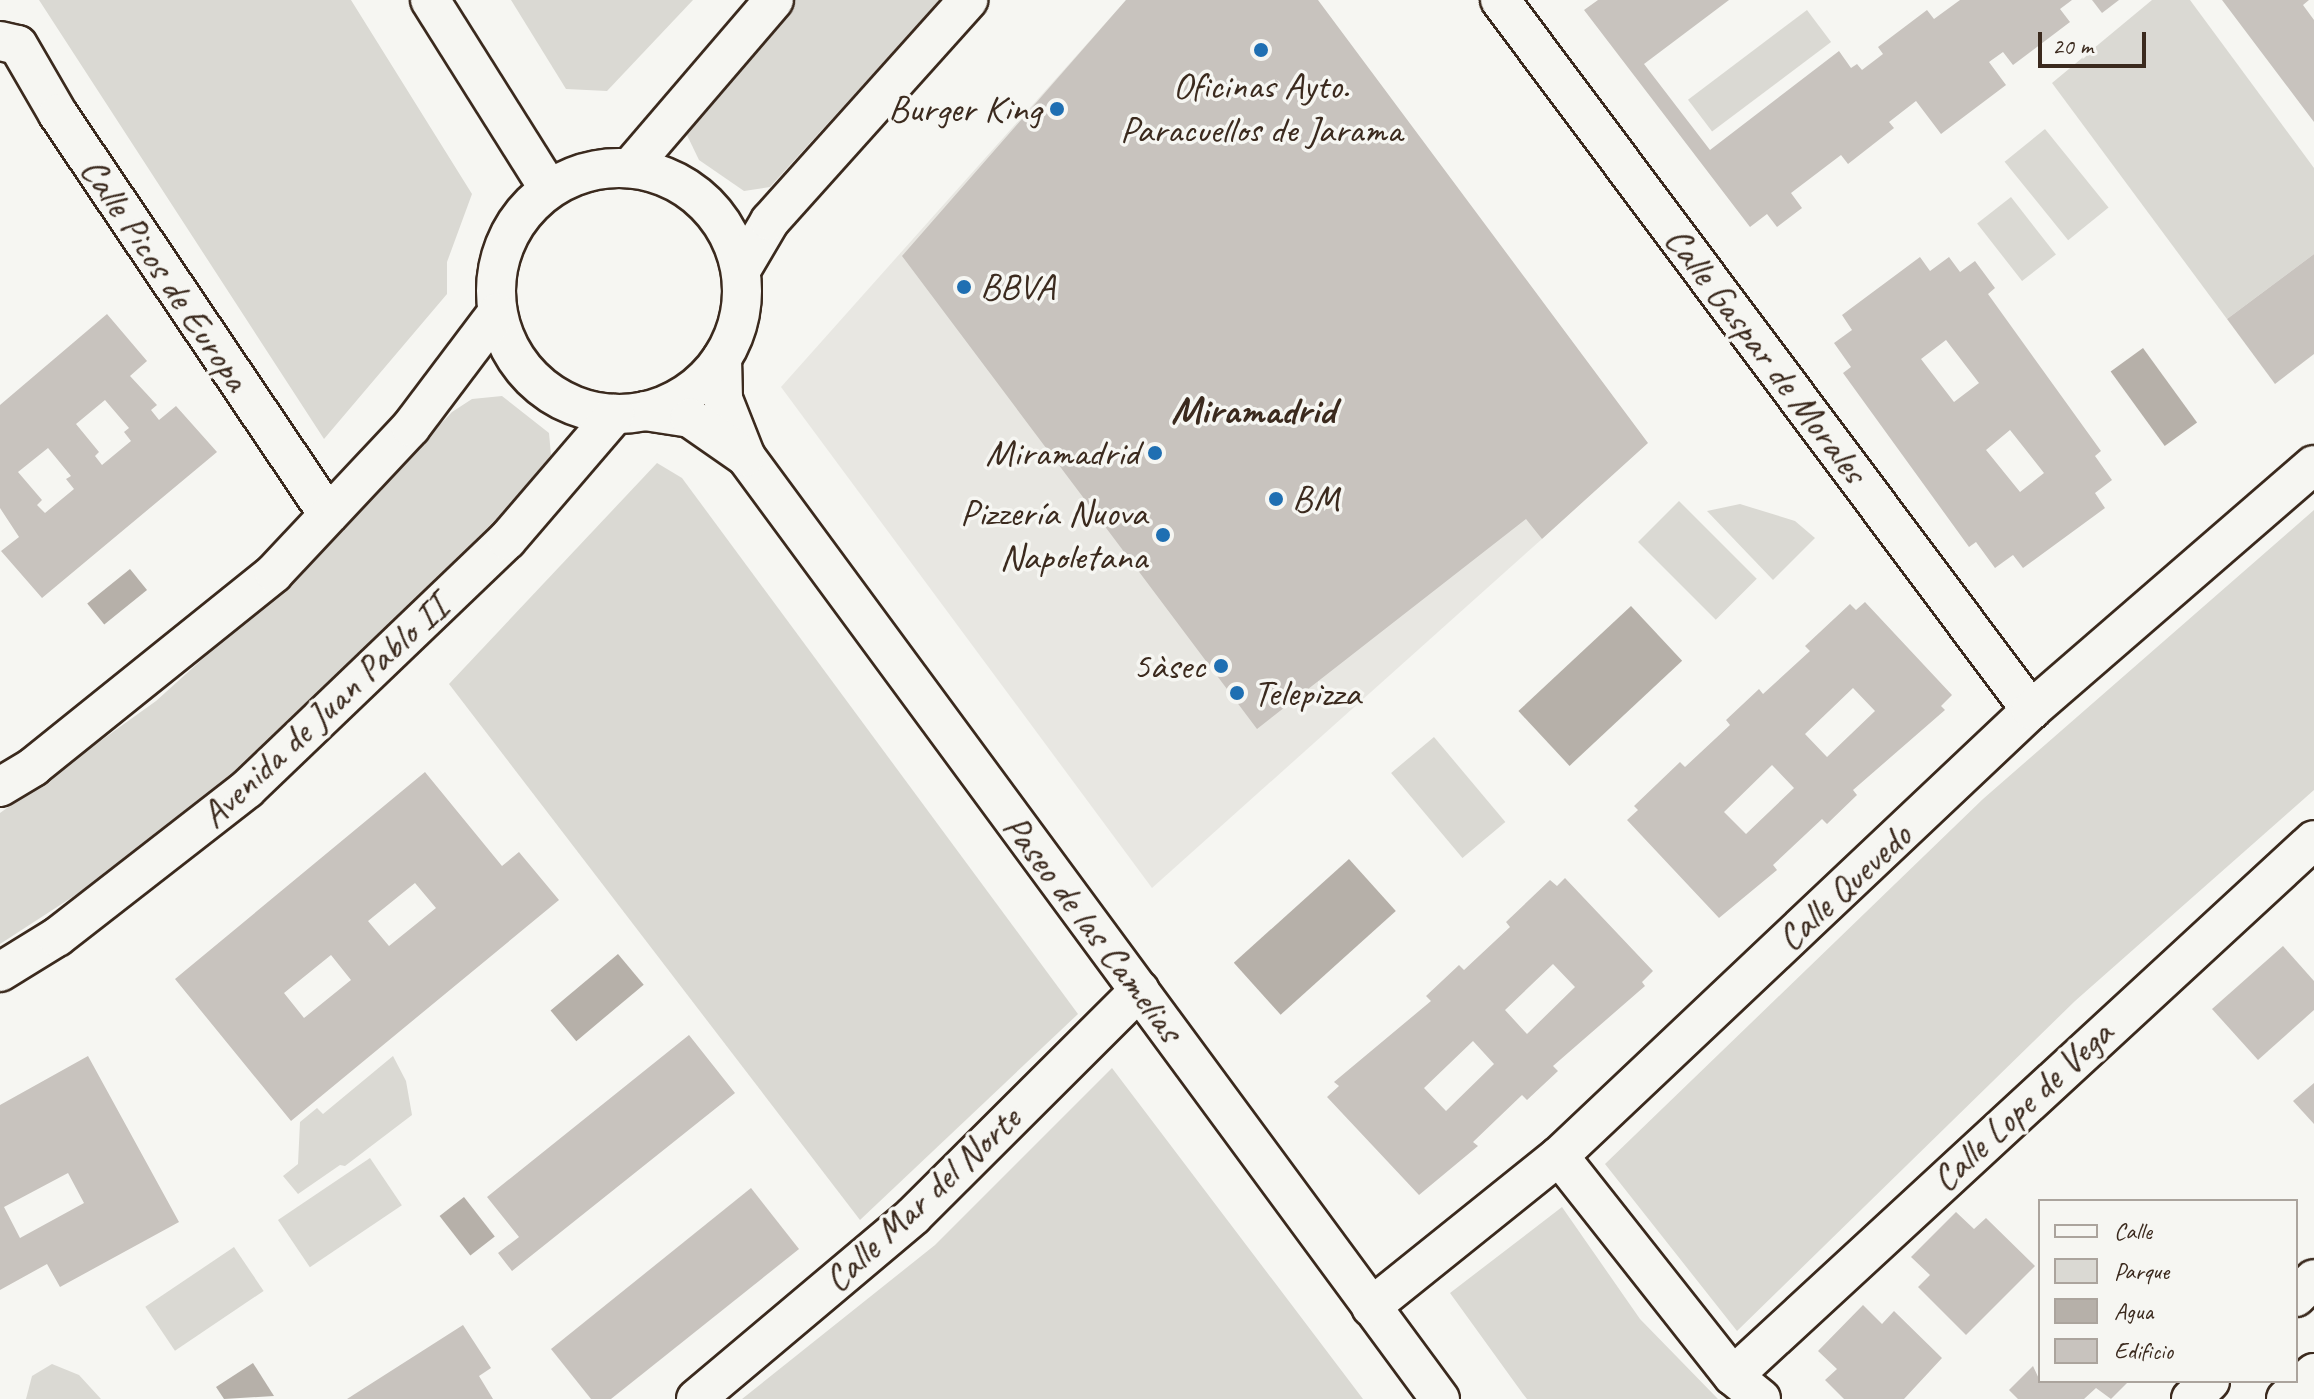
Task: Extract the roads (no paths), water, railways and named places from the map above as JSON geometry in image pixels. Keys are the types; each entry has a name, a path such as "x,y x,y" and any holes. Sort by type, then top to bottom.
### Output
{"street":[{"path":"430,0 549,189"},
{"path":"630,168 774,0"},
{"path":"741,270 770,221 968,0"},
{"name":"Calle Gaspar de Morales","path":"1500,0 2031,710"},
{"name":"Calle Picos de Europa","path":"0,41 18,45 58,114 328,515"},
{"path":"630,168 669,177 703,200 728,232 741,270 736,331 722,358 701,382 675,400 630,413 574,406 538,385 512,352 497,313 496,277 505,243 523,213 549,189 588,171 630,168"},
{"path":"0,787 33,767 274,573 411,427 497,313"},
{"name":"Paseo de las Camelias","path":"722,358 723,399 746,457 1440,1399"},
{"name":"Paseo de las Camelias","path":"630,413 690,418 746,457"},
{"name":"Avenida de Juan Pablo II","path":"0,972 57,937 247,789 507,540 630,413"},
{"name":"Calle Quevedo","path":"1371,1307 1559,1156 2031,710 2314,465"},
{"name":"Calle Lope de Vega","path":"1747,1387 2314,840"},
{"name":"Calle Mar del Norte","path":"696,1399 913,1216 1140,990"},
{"path":"1559,1156 1747,1387"},
{"path":"2298,1295 2314,1279"},
{"path":"2286,1399 2314,1373"},
{"path":"2191,1399 2208,1383"}],"water":[{"path":"2143,348 2197,422 2165,446 2111,372"},
{"path":"130,569 147,590 104,625 87,604"},
{"path":"1631,606 1682,661 1570,766 1518,711"},
{"path":"1349,859 1396,911 1281,1015 1234,963"},
{"path":"618,954 644,985 576,1041 551,1011"},
{"path":"464,1197 495,1236 470,1255 440,1216"},
{"path":"253,1363 274,1396 224,1399 216,1387"}],"place":[{"name":"Oficinas Ayto. Paracuellos de Jarama","path":"1261,50"},
{"name":"Burger King","path":"1057,109"},
{"name":"BBVA","path":"964,287"},
{"name":"Miramadrid","path":"1155,453"},
{"name":"BM","path":"1276,499"},
{"name":"Pizzería Nuova Napoletana","path":"1163,535"},
{"name":"5àsec","path":"1221,666"},
{"name":"Telepizza","path":"1237,693"}],"district":[{"name":"Miramadrid","path":"1253,410"}]}
